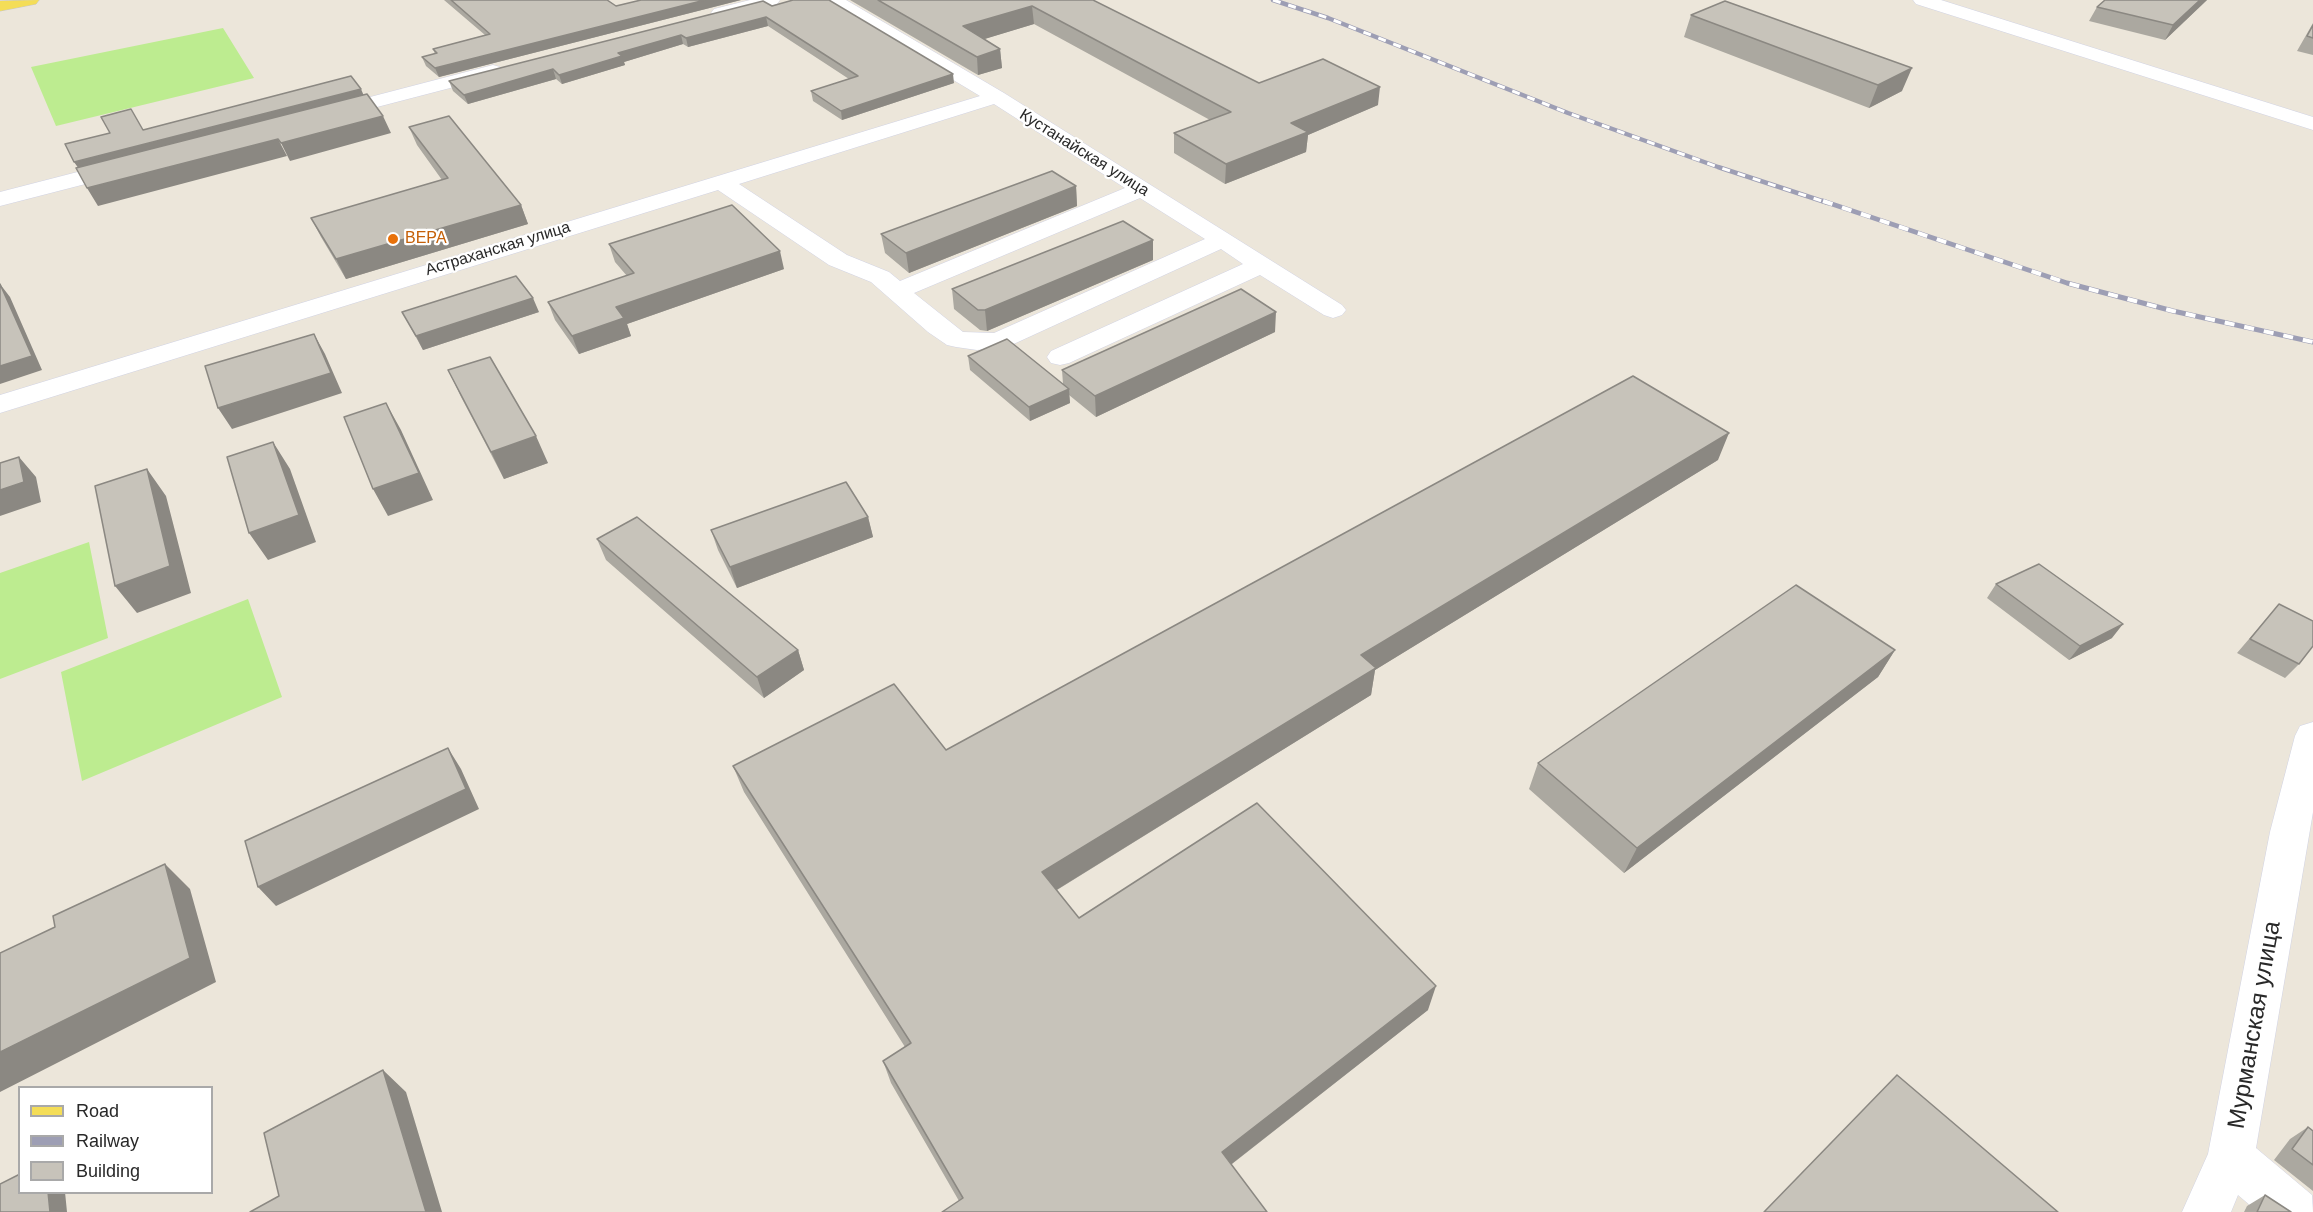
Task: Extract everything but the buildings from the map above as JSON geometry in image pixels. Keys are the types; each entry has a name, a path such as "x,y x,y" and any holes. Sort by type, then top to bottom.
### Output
{"main road":[{"path":"0,6 30,0"}],"street":[{"path":"701,18 771,0"},
{"name":"Кустанайская улица","path":"832,0 997,97 1332,310"},
{"path":"1922,0 2313,124"},
{"path":"308,119 516,66"},
{"name":"Астраханская улица","path":"0,404 997,97"},
{"path":"0,198 148,160"},
{"path":"720,181 838,260 880,276 956,339 977,342 998,341 1222,240"},
{"path":"898,291 1141,189"},
{"path":"1060,357 1261,265"},
{"name":"Мурманская улица","path":"2206,1212 2231,1158 2301,840 2313,736"},
{"path":"2231,1158 2295,1212"}],"green space":[{"path":"223,28 254,78 56,126 31,67"},
{"path":"89,542 108,638 0,679 0,573"},
{"path":"248,599 282,697 82,781 61,672"}],"railway":[{"path":"1273,0 1328,18 1568,113 1718,167 1828,203"},
{"path":"1823,201 2067,283 2173,311 2313,342"}],"place":[{"name":"ВЕРА","path":"393,239"}]}
